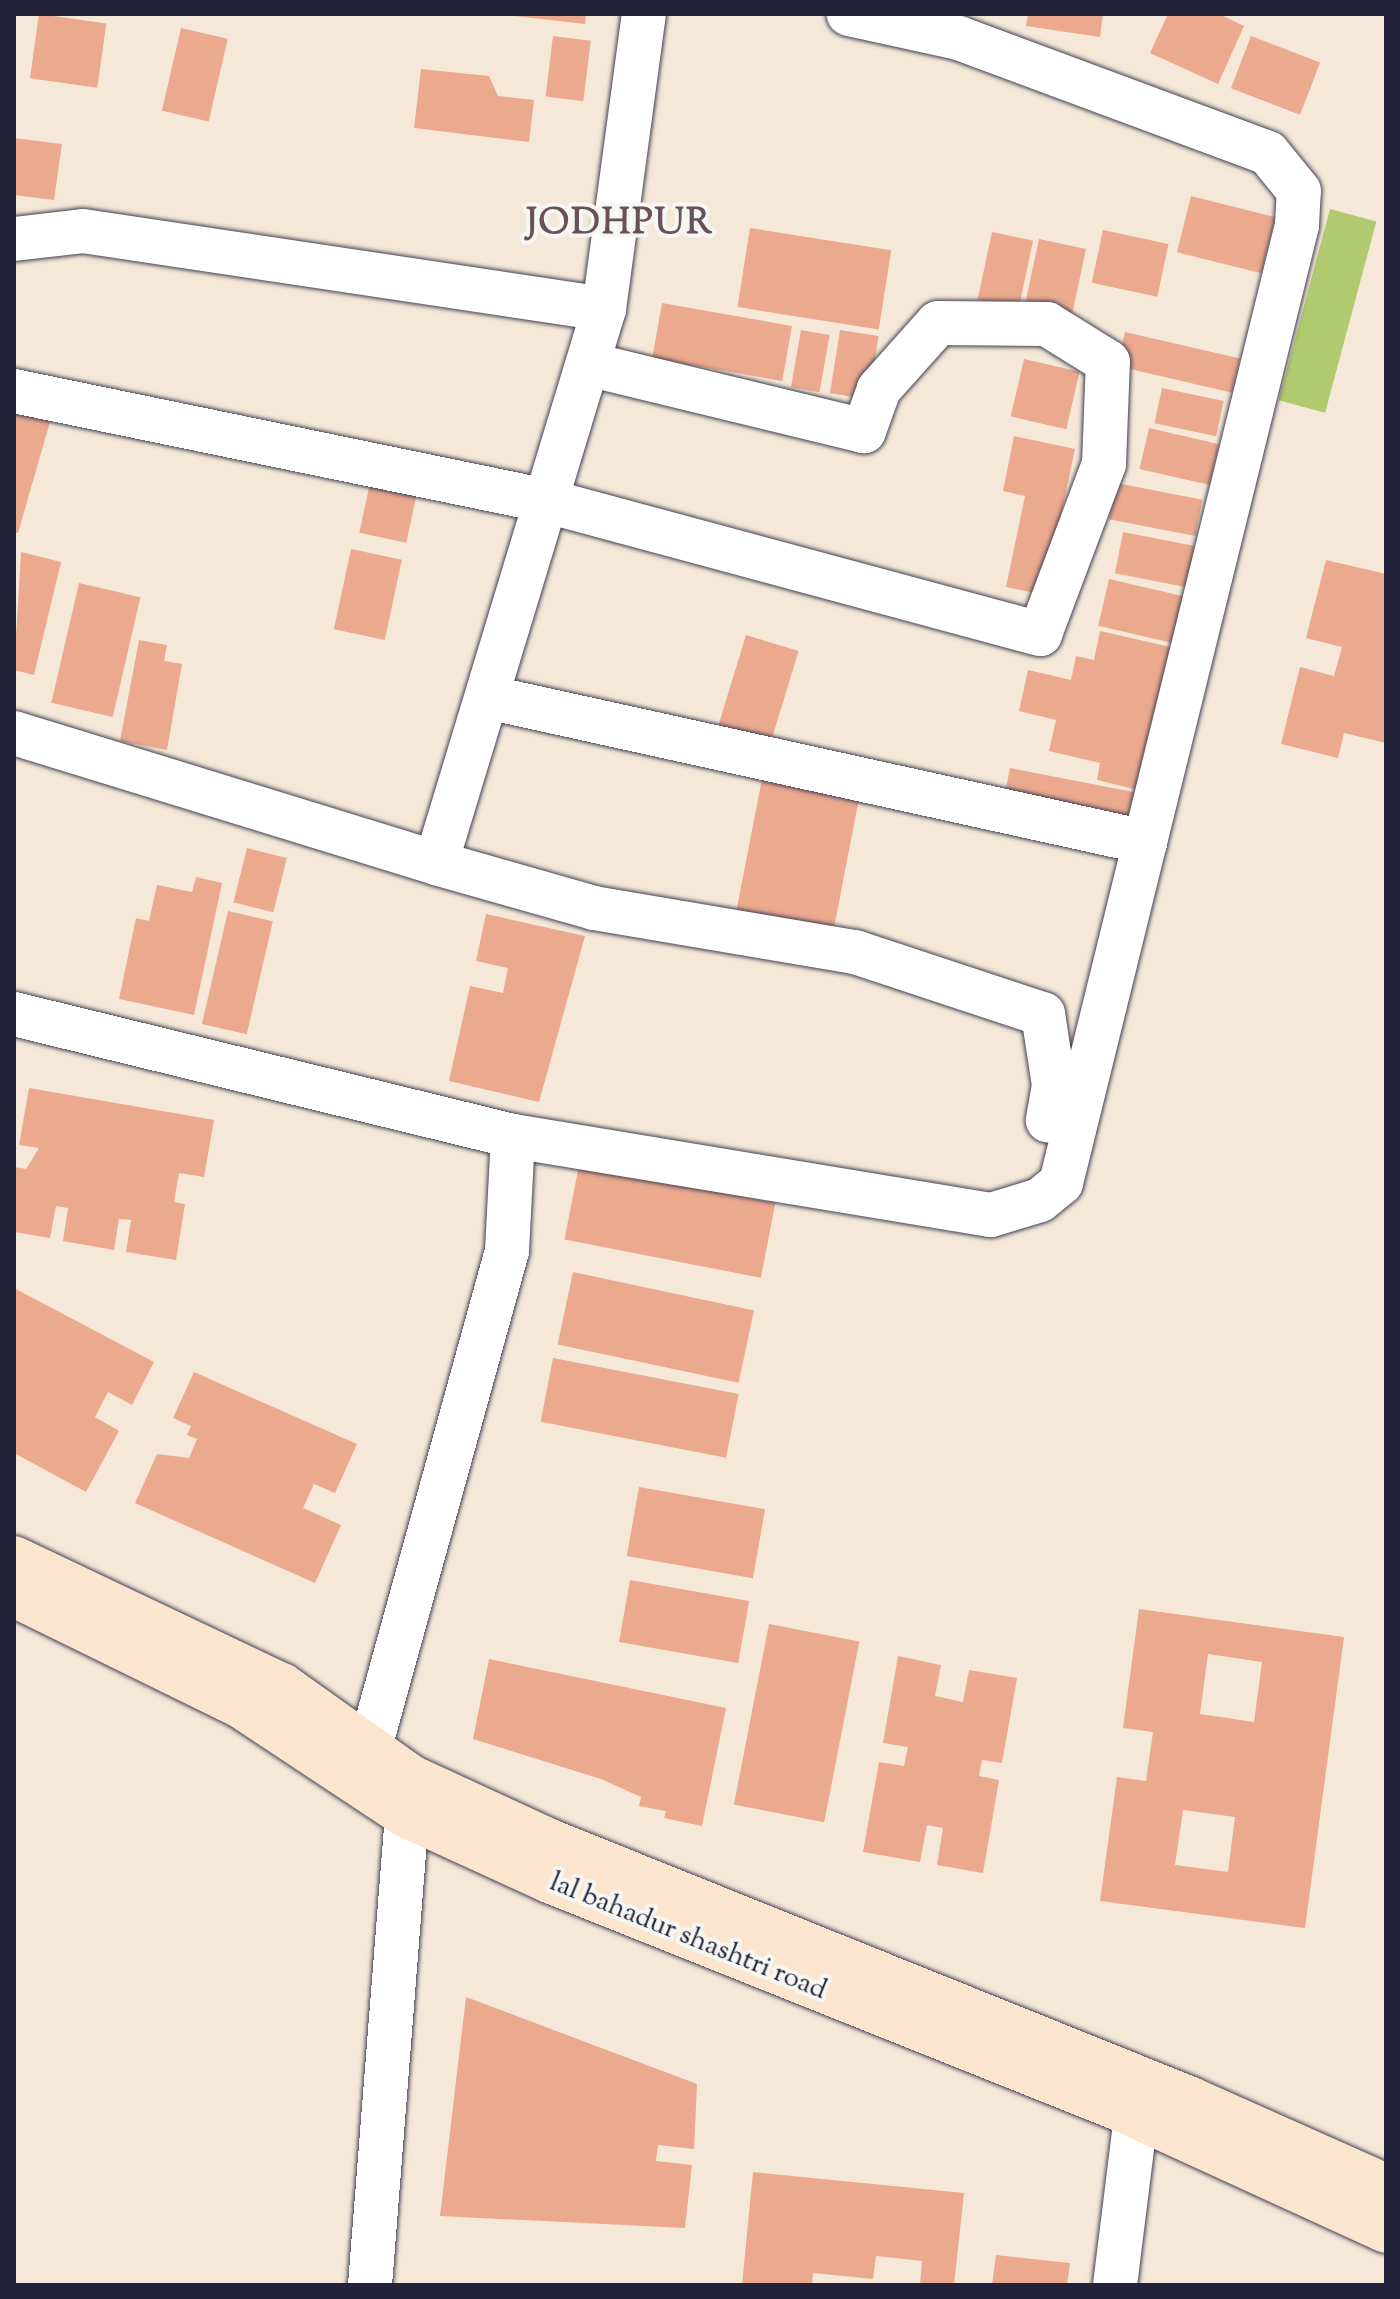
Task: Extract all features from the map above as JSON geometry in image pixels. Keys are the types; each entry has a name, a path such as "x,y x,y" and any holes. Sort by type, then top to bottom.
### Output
{"main road":[{"path":"14,1558 282,1685 370,1747 409,1796 550,1841 1191,2099 1386,2186"},
{"name":"lal bahadur shashtri road","path":"14,1595 239,1705 409,1796 549,1881 1136,2117 1386,2231"}],"street":[{"path":"436,863 604,309 644,14"},
{"path":"14,1014 513,1136 991,1215 1040,1200 1061,1183 1297,225 1299,191 1268,153 959,38 849,14"},
{"path":"14,239 83,231 604,309"},
{"path":"14,391 547,501 1040,634 1104,464 1108,362 1047,324 938,323 879,389 864,431 588,364"},
{"path":"487,697 1145,842"},
{"path":"14,733 436,863 594,908 855,952 1043,1014 1054,1085 1048,1120"},
{"path":"370,1747 507,1251 513,1136"},
{"path":"370,2285 409,1796"},
{"path":"1115,2285 1136,2117"}],"green space":[{"path":"1330,209 1376,221 1325,413 1279,400"}],"building":[{"path":"39,14 106,23 97,88 30,78"},
{"path":"498,14 586,14 585,24"},
{"path":"1028,14 1103,14 1100,37 1026,26"},
{"path":"1168,14 1219,14 1244,26 1218,84 1150,53"},
{"path":"181,28 228,39 209,122 162,111"},
{"path":"553,36 591,41 583,101 546,97"},
{"path":"1251,36 1320,63 1300,115 1231,88"},
{"path":"421,69 489,76 498,96 534,100 529,142 414,128"},
{"path":"14,138 62,144 54,200 14,195"},
{"path":"1191,196 1275,217 1261,273 1177,252"},
{"path":"750,228 891,250 879,329 737,307"},
{"path":"1103,230 1169,244 1157,297 1092,283"},
{"path":"992,232 1033,241 1019,308 978,299"},
{"path":"1039,239 1086,249 1071,320 1024,310"},
{"path":"662,303 792,326 782,381 652,358"},
{"path":"801,330 830,335 819,392 791,387"},
{"path":"840,330 879,336 869,399 830,393"},
{"path":"1125,332 1240,359 1232,393 1117,366"},
{"path":"1024,359 1080,372 1066,429 1011,416"},
{"path":"1162,388 1224,401 1216,436 1155,423"},
{"path":"14,412 52,415 18,533 14,532"},
{"path":"1149,428 1219,444 1210,485 1140,469"},
{"path":"1014,436 1075,449 1044,595 1006,587 1025,496 1003,491"},
{"path":"371,478 418,488 406,543 359,533"},
{"path":"1116,483 1202,500 1195,536 1109,519"},
{"path":"1123,532 1195,546 1187,587 1115,573"},
{"path":"351,549 402,560 385,640 334,629"},
{"path":"21,552 61,562 34,675 14,670"},
{"path":"1326,560 1386,574 1386,743 1344,733 1338,758 1281,744 1300,667 1334,676 1342,647 1306,638"},
{"path":"1109,579 1191,598 1180,645 1098,626"},
{"path":"79,583 140,597 113,717 51,703"},
{"path":"1100,631 1175,648 1142,791 1097,780 1100,763 1049,751 1056,720 1019,711 1028,670 1071,680 1076,656 1094,660"},
{"path":"746,635 799,651 769,747 717,731"},
{"path":"139,640 167,645 164,661 182,664 167,750 120,741"},
{"path":"1010,768 1143,794 1136,829 1003,803"},
{"path":"762,779 859,798 832,936 735,917"},
{"path":"247,848 287,858 273,912 233,902"},
{"path":"196,877 222,883 194,1015 119,999 136,918 149,921 157,885 192,892"},
{"path":"228,911 273,921 247,1034 202,1024"},
{"path":"486,914 585,936 539,1102 449,1081 470,986 503,993 508,968 476,961"},
{"path":"29,1088 214,1120 204,1177 179,1173 174,1202 185,1204 176,1260 126,1252 131,1220 119,1219 114,1250 63,1241 68,1208 56,1206 50,1238 14,1232 14,1167 26,1169 39,1148 19,1145"},
{"path":"579,1165 775,1203 761,1278 564,1240"},
{"path":"573,1272 754,1310 739,1383 558,1344"},
{"path":"14,1288 154,1362 132,1405 108,1392 95,1417 119,1431 86,1492 14,1453"},
{"path":"553,1358 739,1394 726,1458 541,1422"},
{"path":"194,1372 357,1444 335,1493 314,1484 303,1508 341,1525 315,1583 135,1503 157,1454 189,1458 197,1439 187,1435 191,1426 173,1418"},
{"path":"639,1487 765,1509 753,1578 627,1556"},
{"path":"630,1580 749,1601 738,1663 619,1642"},
{"path":"1139,1609 1344,1637 1305,1928 1100,1901 1117,1777 1146,1781 1153,1732 1123,1728","holes":["1208,1654 1262,1662 1254,1722 1200,1714","1183,1810 1235,1817 1228,1872 1175,1865"]},
{"path":"769,1624 859,1642 824,1822 734,1805"},
{"path":"898,1656 941,1665 935,1696 963,1702 969,1670 1017,1678 1002,1763 982,1760 979,1776 999,1780 983,1873 937,1865 943,1828 927,1825 920,1862 863,1852 879,1762 904,1766 908,1747 883,1743"},
{"path":"489,1659 726,1708 702,1826 664,1818 666,1811 639,1806 641,1797 601,1779 473,1739"},
{"path":"466,1997 697,2084 694,2149 658,2145 656,2161 692,2165 685,2228 440,2216"},
{"path":"753,2172 964,2193 954,2285 920,2285 922,2261 876,2256 873,2279 813,2273 812,2285 742,2285"},
{"path":"996,2255 1070,2263 1067,2285 992,2285"}],"district":[{"name":"JODHPUR","path":"620,225"}]}
